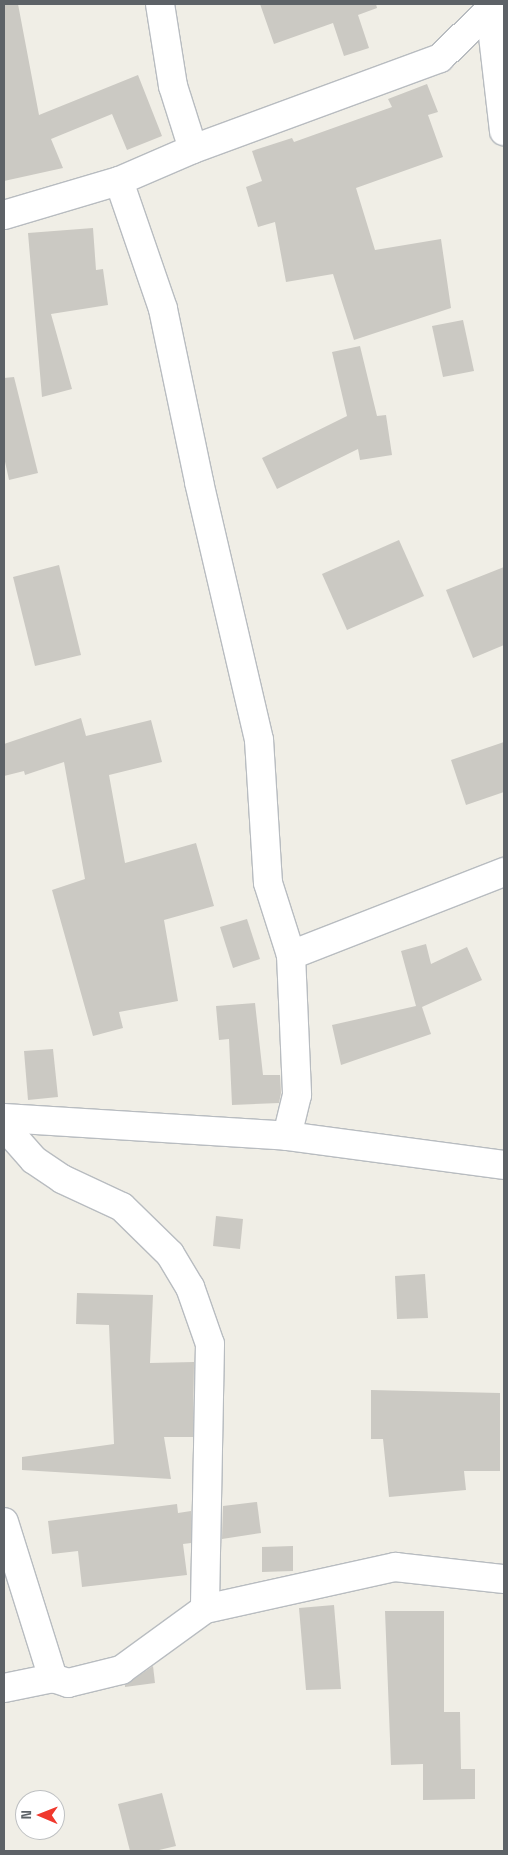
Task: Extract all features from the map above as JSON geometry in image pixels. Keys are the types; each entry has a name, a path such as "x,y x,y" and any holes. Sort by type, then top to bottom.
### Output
{"street":[{"path":"160,4 173,86 192,148"},
{"path":"4,215 119,180 192,148 440,58 493,7"},
{"path":"493,7 504,131"},
{"path":"119,180 163,309 198,482 229,602 259,740 268,883 291,955 297,1095 287,1136"},
{"path":"291,955 504,872"},
{"path":"4,1118 287,1136 504,1165"},
{"path":"4,1126 34,1160 55,1174 122,1207 170,1254 190,1287 210,1344 205,1609"},
{"path":"4,1522 53,1678"},
{"path":"4,1688 53,1678 68,1683 122,1670 205,1609 395,1567 504,1580"}],"building":[{"path":"4,4 18,4 39,115 138,75 162,136 127,150 112,114 51,139 63,168 4,181"},
{"path":"260,4 376,4 377,8 358,15 369,48 344,56 333,23 274,44"},
{"path":"427,84 438,112 428,115 443,157 356,188 375,250 441,239 451,308 354,340 333,274 286,282 275,222 258,227 246,187 262,181 252,151 292,138 294,142 392,107 388,99"},
{"path":"93,228 96,270 103,269 108,305 51,314 72,389 42,397 28,233"},
{"path":"463,320 474,371 443,377 432,326"},
{"path":"360,346 377,416 386,415 392,455 360,460 358,449 277,489 262,458 347,416 332,352"},
{"path":"14,377 38,473 9,480 4,457 4,378"},
{"path":"399,540 424,596 347,630 322,574"},
{"path":"59,565 81,655 35,666 13,577"},
{"path":"504,567 504,645 473,658 446,590"},
{"path":"81,718 86,736 151,720 162,762 109,775 125,863 196,843 214,906 164,920 178,1001 119,1012 123,1028 93,1036 52,890 85,879 64,762 25,775 24,771 4,776 4,744"},
{"path":"504,742 504,792 466,805 451,760"},
{"path":"247,919 260,959 233,968 220,927"},
{"path":"426,944 431,964 467,947 482,980 422,1007 431,1034 341,1065 332,1025 416,1006 401,951"},
{"path":"255,1003 263,1075 280,1075 281,1093 279,1103 232,1105 229,1039 219,1040 216,1006"},
{"path":"53,1049 58,1097 28,1100 24,1051"},
{"path":"216,1216 243,1219 240,1249 213,1246"},
{"path":"425,1274 428,1318 397,1319 395,1276"},
{"path":"77,1293 153,1295 150,1363 194,1362 193,1437 164,1437 171,1479 22,1470 22,1457 114,1444 109,1325 76,1324"},
{"path":"371,1390 500,1393 500,1471 464,1471 466,1490 389,1497 383,1439 371,1439"},
{"path":"257,1502 261,1533 222,1539 223,1506"},
{"path":"177,1504 178,1513 191,1511 191,1543 183,1544 187,1575 82,1587 78,1551 52,1554 48,1521"},
{"path":"293,1546 293,1571 262,1572 262,1547"},
{"path":"334,1605 341,1689 306,1690 299,1608"},
{"path":"385,1611 444,1611 444,1712 460,1712 461,1769 475,1769 475,1799 423,1800 423,1764 391,1765"},
{"path":"153,1666 155,1683 125,1687 125,1685"},
{"path":"162,1793 176,1846 155,1851 130,1851 118,1804"}]}
